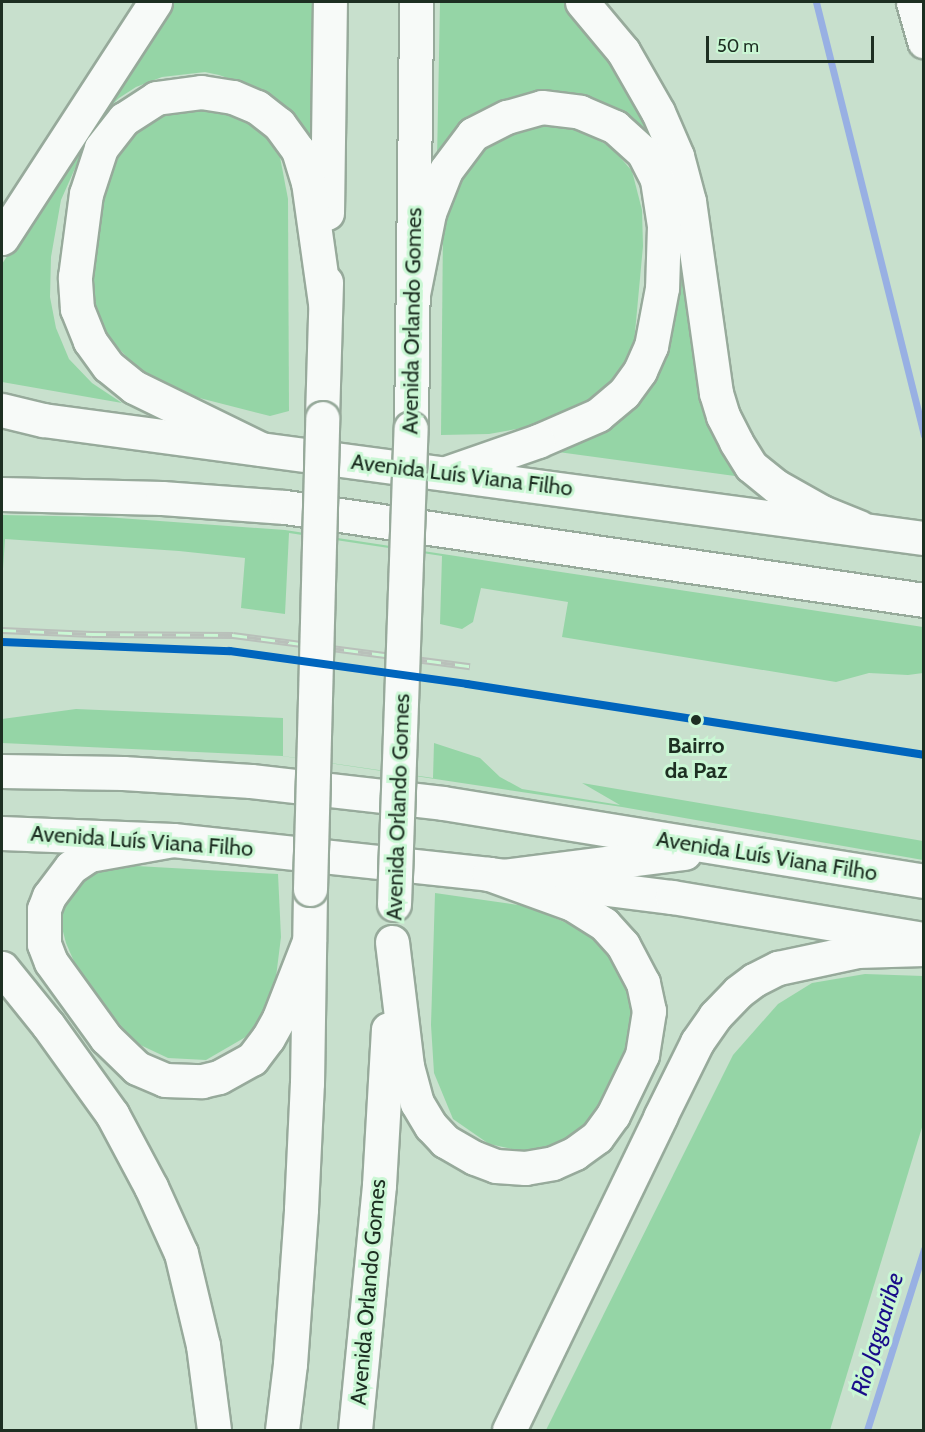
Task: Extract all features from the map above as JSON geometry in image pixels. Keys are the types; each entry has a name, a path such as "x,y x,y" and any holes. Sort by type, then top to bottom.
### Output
{"main road":[{"path":"2,238 155,2"},
{"path":"282,1431 290,1364 307,1083 326,303 330,2"},
{"name":"Avenida Orlando Gomes","path":"355,1431 379,1185 394,904 411,428 416,2"},
{"path":"582,2 623,51 658,112 678,156 689,201 716,393 731,433 751,466 776,486 822,512 864,528"},
{"path":"913,2 924,41"},
{"path":"261,449 134,387 108,366 90,341 78,309 75,277 86,194 102,148 124,119 156,98 201,92 233,97 257,107 279,124 298,150 308,183 326,303"},
{"path":"413,294 429,213 446,170 473,134 507,117 542,107 580,112 615,127 643,152 657,180 663,236 662,288 651,346 640,371 624,393 598,415 538,441 446,473"},
{"name":"Avenida Luís Viana Filho","path":"2,410 43,420 864,528 924,538"},
{"path":"2,494 162,498 285,507 911,598"},
{"name":"Avenida Luís Viana Filho","path":"2,771 123,773 251,781 443,804 924,881"},
{"name":"Avenida Luís Viana Filho","path":"2,833 173,840 495,875 672,897 924,939"},
{"path":"173,840 89,855 70,867 49,896 44,909 44,944 51,962 106,1038 137,1068 165,1080 202,1081 219,1077 252,1059 268,1038 279,1018 309,941"},
{"path":"495,875 724,848"},
{"path":"392,942 407,1066 417,1103 431,1126 445,1141 475,1158 496,1166 525,1168 553,1163 575,1153 597,1137 613,1115 642,1055 649,1011 643,984 623,945 604,924 572,904 495,875"},
{"path":"509,1431 697,1042 715,1016 738,992 754,980 778,968 857,951 924,949"},
{"path":"2,968 48,1025 112,1114 151,1187 181,1253 203,1345 214,1431"}],"green space":[{"path":"172,2 313,2 313,143 236,81 219,75 205,72 162,77 136,87 119,98 96,121 61,200 51,257 50,297 56,328 69,359 92,383 122,403 2,382 2,264"},
{"path":"440,2 568,2 613,63 646,121 672,176 692,297 696,356 711,415 719,438 730,456 757,479 536,449 595,427 627,407 654,371 666,336 673,251 669,196 657,162 646,142 616,117 572,100 541,97 510,102 479,118 458,139 444,159 440,162 437,160"},
{"path":"186,104 224,105 256,123 280,157 288,199 289,411 270,416 180,393 135,366 100,328 89,267 97,206 120,154 147,118"},
{"path":"526,123 574,126 612,148 632,171 642,210 643,246 633,354 607,390 571,409 528,427 489,434 441,435 443,228 460,177 487,142"},
{"path":"2,515 105,517 285,530 923,627 923,673 908,675 869,673 836,682 562,637 568,602 481,588 473,622 462,629 440,624 442,556 289,533 285,614 241,608 245,558 179,551 5,539 2,584"},
{"path":"76,709 283,718 283,756 433,778 434,743 480,758 500,777 522,789 620,805 582,783 923,841 923,860 622,807 282,756 2,743 2,719"},
{"path":"101,864 278,874 281,937 275,985 263,1027 206,1060 168,1058 134,1042 79,973 66,943 60,920 62,895 76,874"},
{"path":"435,893 525,906 609,940 631,974 634,1059 579,1140 535,1154 489,1144 453,1119 434,1073 431,1025"},
{"path":"865,974 923,976 923,1124 830,1430 546,1430 733,1055 778,1004 812,983"}],"waterway":[{"path":"816,2 924,436"},
{"name":"Rio Jaguaribe","path":"867,1430 924,1249"}],"railway":[{"path":"2,630 92,634 233,635 470,666"}],"transit line":[{"path":"2,642 230,651 467,684 924,755"}],"place":[{"name":"Bairro da Paz","path":"696,720"}]}
